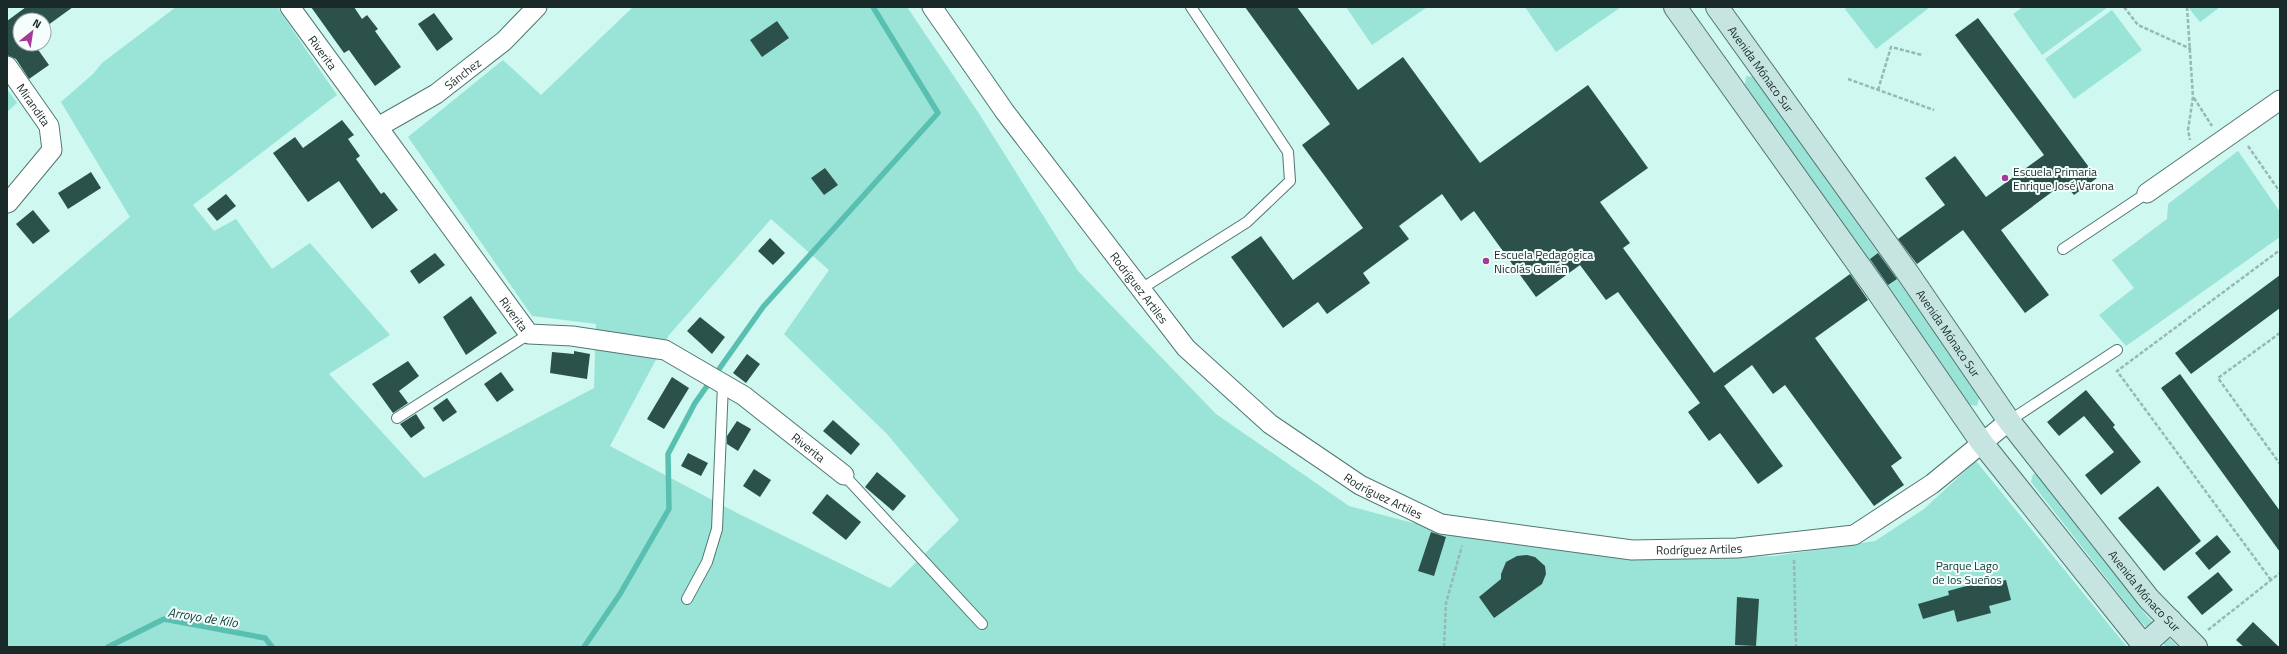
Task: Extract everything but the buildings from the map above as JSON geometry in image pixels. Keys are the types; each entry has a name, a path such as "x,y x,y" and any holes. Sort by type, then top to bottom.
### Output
{"main road":[{"name":"Avenida Mónaco Sur","path":"1717,7 1907,272 2009,421 2149,599 2194,645"},
{"path":"1679,8 1982,443 2144,646 2171,621"}],"street":[{"name":"Riverita","path":"290,7 529,334 572,336 665,350 744,396 844,475"},
{"name":"Sánchez","path":"378,127 436,94 504,41 537,7"},
{"name":"Rodríguez Artiles","path":"932,7 1005,112 1186,348 1270,424 1360,485 1441,524 1632,550 1737,548 1854,535 1932,484 2009,421"},
{"name":"Mirandita","path":"7,66 49,126 52,150 8,203"},
{"path":"2147,193 2280,100"}],"lane":[{"path":"1141,289 1247,222 1290,181 1288,152 1191,7"},
{"path":"2063,249 2147,193"},
{"path":"397,418 529,334"},
{"path":"2009,421 2117,350"},
{"path":"686,599 708,562 717,529 723,384"},
{"path":"844,475 982,624"}],"path":[{"path":"2124,7 2138,25 2191,49"},
{"path":"2187,7 2193,97 2188,130 2193,161"},
{"path":"1878,90 1891,47 1922,55"},
{"path":"1848,79 1934,110"},
{"path":"2193,97 2280,192"},
{"path":"2271,580 2117,371 2280,250"},
{"path":"2280,333 2218,378 2280,464"},
{"path":"1444,647 1446,603 1467,528"},
{"path":"1791,542 1796,565 1796,647"},
{"path":"2194,645 2280,573"}],"green space":[{"name":"Parque Lago de los Sueños","path":"176,7 277,7 337,95 193,205 214,231 236,219 272,269 310,243 390,335 329,374 424,478 594,388 596,324 532,316 408,137 503,60 541,95 633,7 907,7 978,112 1078,271 1216,414 1349,506 1413,523 1677,559 1775,556 1875,541 1924,509 1976,461 2127,647 7,647 7,321 130,217 61,102 93,74 102,63","holes":["771,219 829,270 784,334 887,434 959,520 890,588 737,513 610,446 669,335"]},
{"path":"1346,7 1427,7 1372,45"},
{"path":"1525,7 1621,7 1556,52"},
{"path":"1847,7 1930,7 1876,49 1845,9"},
{"path":"2023,7 2108,7 2042,55 2013,14"},
{"path":"2188,7 2220,7 2200,22"},
{"path":"2112,10 2142,50 2074,99 2045,59"},
{"path":"1746,76 1753,77 1980,395 1977,406 1970,405 1745,85"},
{"path":"7,89 17,103 7,112"},
{"path":"2238,151 2280,212 2280,237 2126,346 2099,315 2134,288 2112,260 2167,219 2168,204"},
{"path":"2033,474 2041,474 2146,615 2178,647 2166,647 2140,621 2031,482"}],"waterway":[{"path":"584,647 620,594 669,509 668,454 695,403 763,307 938,113 873,7"},
{"name":"Arroyo de Kilo","path":"108,647 164,619 265,638 272,647"}],"place":[{"name":"Escuela Primaria Enrique José Varona","path":"2005,178"},
{"name":"Escuela Pedagógica Nicolás Guillén","path":"1486,261"}]}
